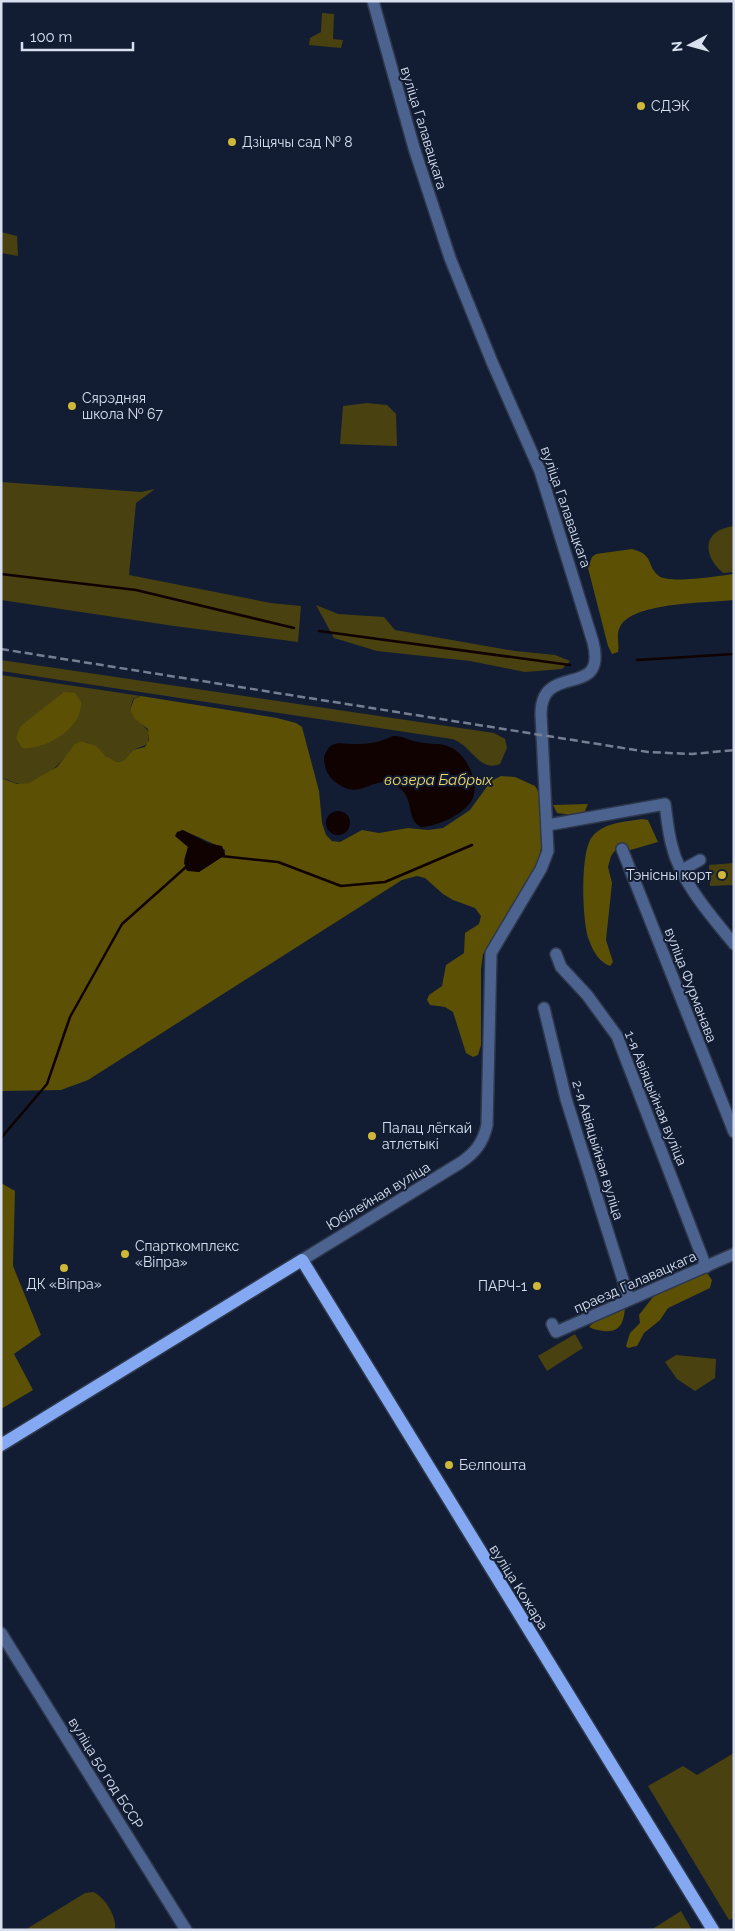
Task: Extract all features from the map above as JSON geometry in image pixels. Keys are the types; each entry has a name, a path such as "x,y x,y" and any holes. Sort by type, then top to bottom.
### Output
{"main road":[{"name":"Юбілейная вуліца","path":"1,1445 302,1260"},
{"name":"вуліца Кожара","path":"302,1260 713,1930"}],"street":[{"name":"вуліца Галавацкага","path":"373,1 411,140 450,258 492,362 540,471 596,652 595,663 589,672 549,689 542,698 540,715 548,825"},
{"path":"548,825 665,804 671,846 682,870 700,902 734,944"},
{"name":"Юбілейная вуліца","path":"302,1260 460,1163 481,1144 487,1125 491,953 544,862 548,852 548,825"},
{"name":"вуліца Фурманава","path":"622,849 734,1132"},
{"path":"682,870 700,860"},
{"name":"1-я Авіяцыйная вуліца","path":"556,954 561,967 587,995 617,1036 706,1266"},
{"name":"2-я Авіяцыйная вуліца","path":"544,1008 566,1099 629,1299"},
{"name":"праезд Галавацкага","path":"552,1324 556,1332 734,1254"},
{"name":"вуліца 50 год БССР","path":"1,1633 186,1930"}],"shaded area":[{"path":"322,13 334,14 333,39 343,40 341,48 309,45 310,38 321,32"},
{"path":"1,232 17,236 18,256 1,253"},
{"path":"367,403 387,405 396,414 397,446 340,444 343,406"},
{"path":"1,482 141,492 155,489 136,503 129,575 271,603 301,606 298,642 174,626 1,600"},
{"path":"734,526 734,572 723,573 711,559 709,544 716,532 723,528"},
{"path":"632,549 644,554 655,572 665,578 695,579 734,574 734,600 673,605 641,612 629,617 619,628 618,652 612,654 608,646 588,568 592,557 596,554"},
{"path":"316,605 338,614 384,617 395,630 515,651 555,655 570,661 562,669 525,672 470,661 377,651 334,638"},
{"path":"1,660 494,733 505,739 507,748 500,764 486,765 465,746 452,739 1,671"},
{"path":"1,675 141,696 133,699 130,710 149,732 148,744 133,750 123,761 117,762 92,745 82,741 42,778 21,784 1,778"},
{"path":"64,692 75,693 81,702 80,712 70,729 42,745 22,748 16,738 20,727"},
{"path":"141,696 277,718 296,723 302,727 319,791 322,823 326,835 332,841 340,842 362,830 379,833 408,828 428,830 443,828 470,810 491,781 501,776 515,777 535,786 539,793 543,813 543,835 539,856 537,864 483,954 481,969 481,1045 478,1055 473,1057 466,1053 453,1012 445,1007 430,1005 427,1000 429,995 442,986 446,965 464,953 465,933 479,924 481,916 475,908 453,900 425,878 417,876 402,880 88,1080 61,1090 1,1091 1,778 17,784 29,783 57,767 75,744 82,741 96,746 106,756 117,762 123,761 133,750 145,747 149,740 148,729 135,719 130,710 134,699","holes":["181,830 222,848 225,850 225,855 199,872 184,860 188,847"]},
{"path":"588,804 584,813 572,815 557,813 553,805"},
{"path":"642,819 648,820 658,842 627,851 617,848 611,856 608,867 612,883 606,940 613,962 610,966 597,956 587,931 583,887 585,857 592,837 602,828"},
{"name":"Тэнісны корт","path":"734,863 734,885 710,886 709,865"},
{"path":"1,1183 15,1191 13,1266 41,1335 14,1354 33,1390 1,1409"},
{"path":"707,1273 712,1280 710,1288 668,1308 660,1320 644,1333 637,1346 628,1348 626,1346 630,1333 640,1323 639,1315 653,1297"},
{"path":"625,1307 624,1317 618,1328 604,1331 589,1327 597,1319"},
{"path":"575,1334 583,1348 547,1371 538,1356"},
{"path":"676,1355 716,1359 715,1378 695,1391 677,1379 665,1362"},
{"path":"734,1753 734,1918 729,1920 648,1786 683,1766 697,1775"},
{"path":"93,1892 102,1898 109,1908 114,1919 115,1930 25,1930 85,1893"},
{"path":"681,1911 692,1930 651,1930"}],"water":[{"name":"возера Бабрых","path":"393,736 400,736 422,743 444,745 457,752 467,763 473,777 474,791 470,804 458,814 443,822 421,827 413,818 408,800 400,788 385,782 351,789 343,787 334,781 328,773 324,757 334,744 368,743 381,741"},
{"path":"338,811 346,815 350,823 346,831 338,835 330,831 326,823 330,815"},
{"path":"183,830 208,843 222,846 225,855 199,872 187,871 184,863 188,847 175,836 177,832"}],"waterway":[{"path":"1,574 136,590 294,628"},
{"path":"319,631 570,665"},
{"path":"637,660 734,654"},
{"path":"221,856 278,862 341,886 385,882 472,845"},
{"path":"1,1138 47,1084 70,1017 122,924 186,867"}],"railway":[{"path":"1,649 648,752 692,754 734,750"}],"place":[{"name":"СДЭК","path":"641,106"},
{"name":"Дзіцячы сад № 8","path":"232,142"},
{"name":"Сярэдняя школа № 67","path":"72,406"},
{"name":"Тэнісны корт","path":"722,875"},
{"name":"Палац лёгкай атлетыкі","path":"372,1136"},
{"name":"Спарткомплекс «Віпра»","path":"125,1254"},
{"name":"ДК «Віпра»","path":"64,1268"},
{"name":"ПАРЧ-1","path":"537,1286"},
{"name":"Белпошта","path":"449,1465"}]}
